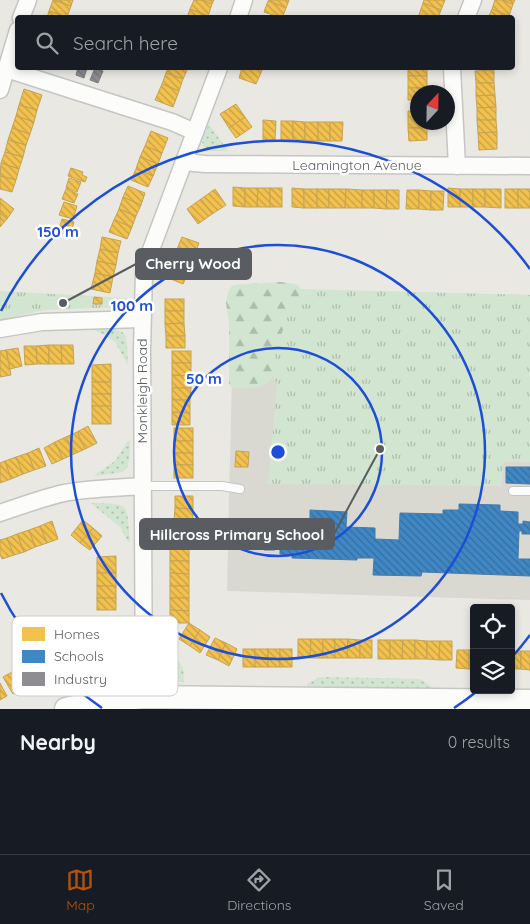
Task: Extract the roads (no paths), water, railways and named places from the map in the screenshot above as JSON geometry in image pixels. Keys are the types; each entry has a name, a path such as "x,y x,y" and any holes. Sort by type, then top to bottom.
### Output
{"street":[{"path":"23,15 28,0"},
{"path":"239,15 244,0"},
{"path":"467,15 473,0"},
{"path":"0,90 4,66 15,38"},
{"path":"16,70 172,122 195,132"},
{"name":"Monkleigh Road","path":"143,616 142,319 144,272 218,70"},
{"path":"452,70 457,166"},
{"name":"Leamington Avenue","path":"184,162 205,164 530,166"},
{"path":"0,329 42,322 142,319"},
{"path":"0,513 65,493 91,489 142,486"},
{"path":"66,709 103,701 144,697 233,704 530,700"}],"lane":[{"path":"142,486 222,486 240,488"},
{"path":"513,491 530,491"}],"place":[{"name":"Cherry Wood","path":"63,303"},
{"name":"Hillcross Primary School","path":"380,449"}]}
